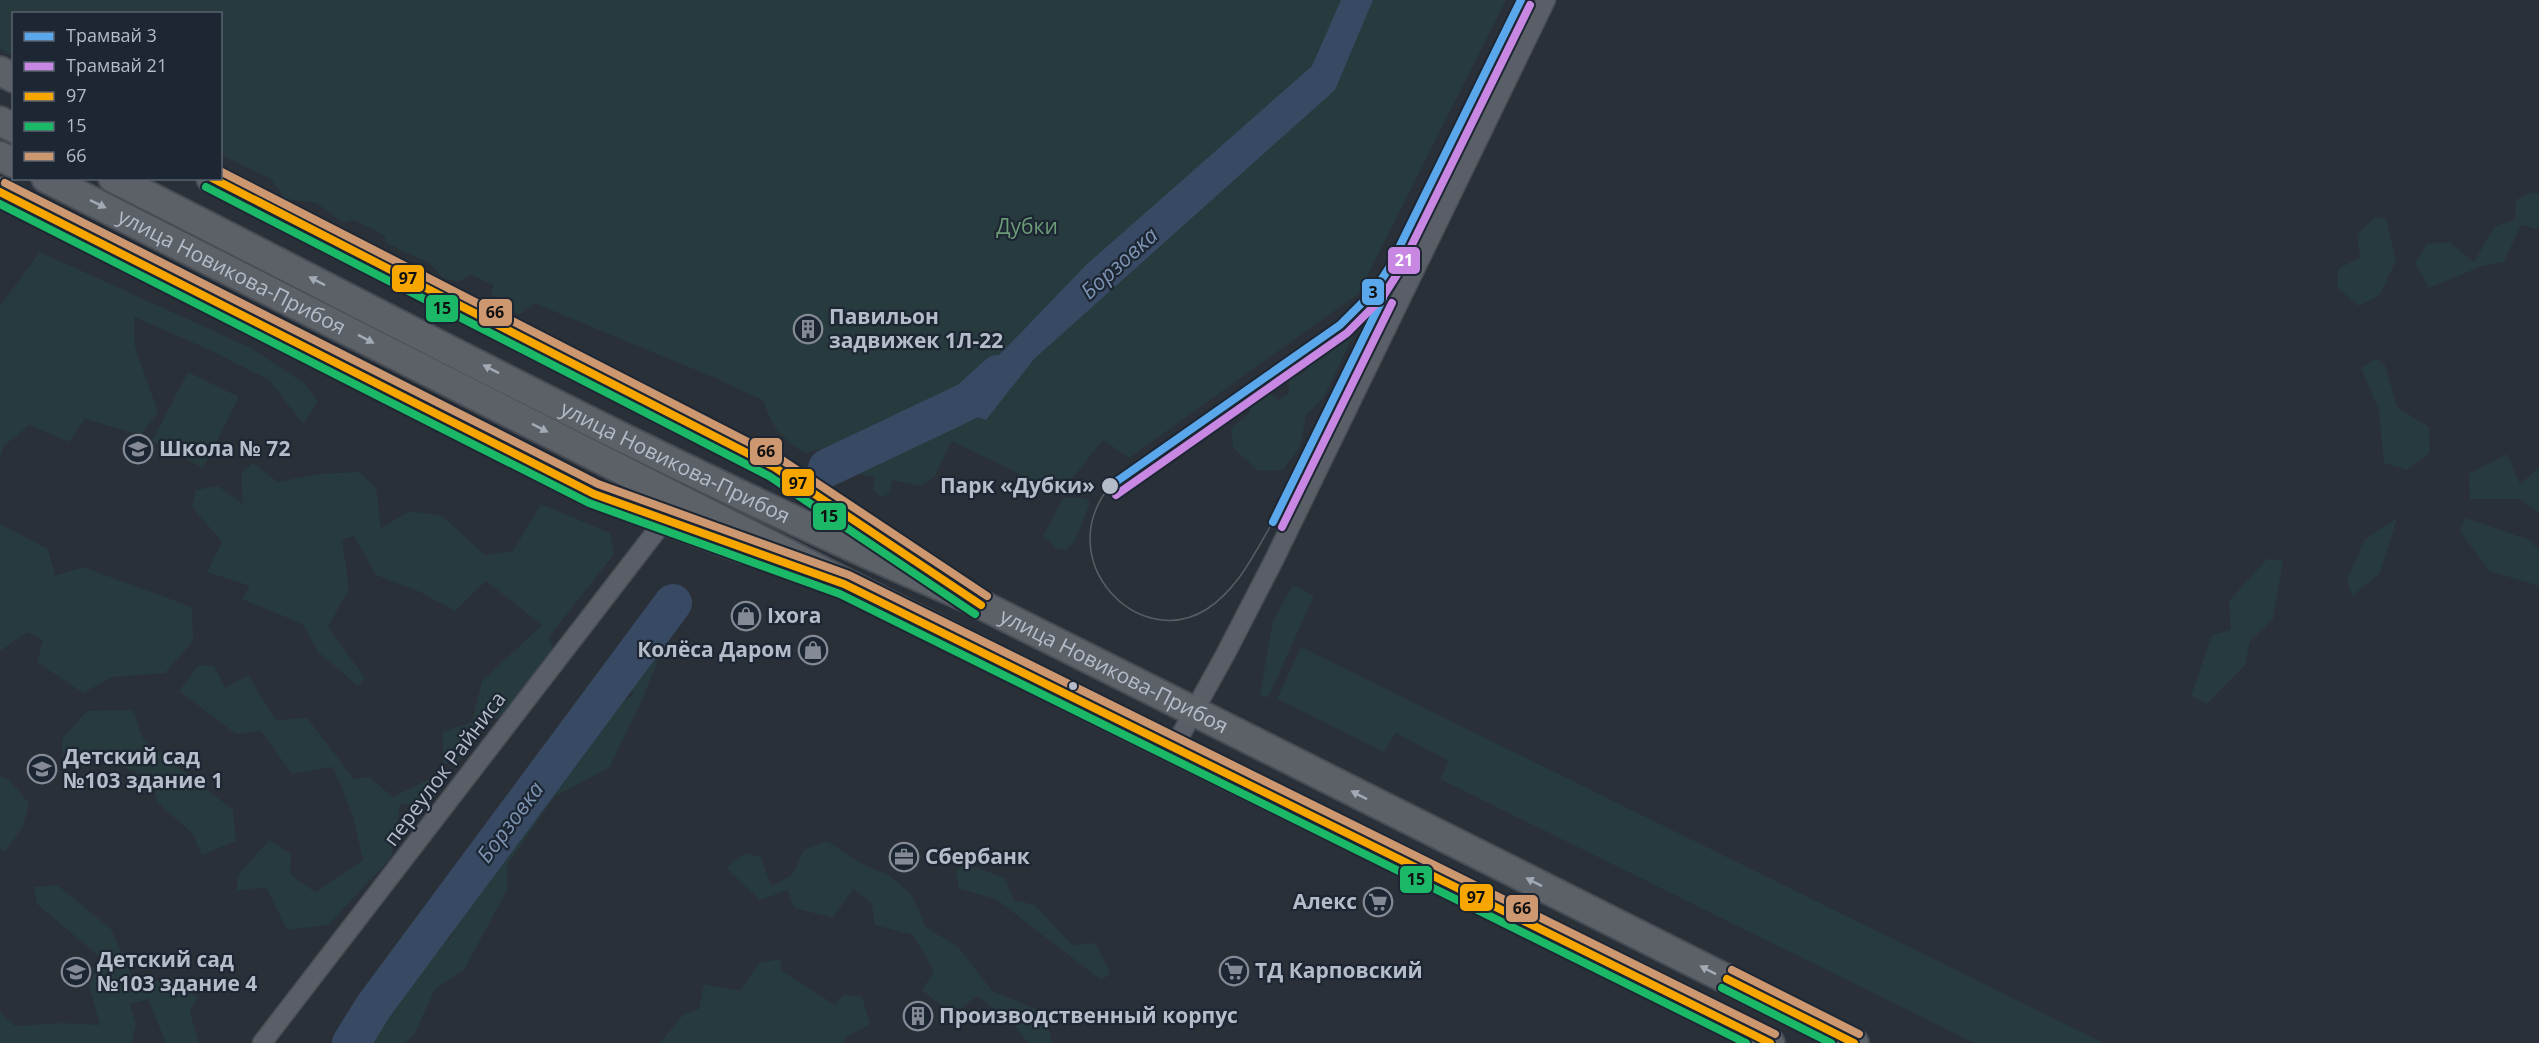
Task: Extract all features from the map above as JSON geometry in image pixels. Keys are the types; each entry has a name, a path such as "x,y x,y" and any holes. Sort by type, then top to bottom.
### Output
{"main road":[{"name":"улица Новикова-Прибоя","path":"50,180 844,584 1770,1043"},
{"name":"улица Новикова-Прибоя","path":"118,180 720,485 864,553 966,597 1854,1043"},
{"path":"215,180 774,467 966,597"},
{"path":"0,192 584,489 664,521 844,584"}],"street":[{"path":"1174,747 1274,560 1546,0"},
{"name":"переулок Райниса","path":"262,1043 664,521"}],"green space":[{"name":"Дубки","path":"0,0 1506,0 1358,294 1129,458 1103,440 1060,494 952,441 935,476 921,486 893,480 889,493 882,497 873,491 875,477 841,471 834,466 836,456 830,447 805,453 790,443 778,432 764,401 720,380 534,303 519,315 497,304 491,292 494,285 471,275 457,282 442,277 431,264 386,243 384,235 354,220 343,223 317,203 285,199 271,179 222,155 222,12 12,12 12,55 0,49"},
{"path":"2530,192 2539,194 2539,230 2521,225 2504,262 2482,266 2429,288 2415,262 2427,244 2449,242 2474,262 2494,227 2515,219 2516,200"},
{"path":"2375,217 2386,219 2396,260 2380,295 2359,306 2337,287 2338,269 2360,257 2357,235"},
{"path":"40,252 249,347 304,383 318,401 303,424 269,380 210,350 134,317 135,347 158,412 141,435 85,419 69,442 29,425 4,446 0,460 0,306"},
{"path":"1336,320 1354,324 1355,332 1324,397 1306,415 1300,447 1283,470 1259,471 1233,448 1231,428 1249,413 1252,400 1268,392 1278,400 1289,394 1289,380 1305,372 1314,340"},
{"path":"2376,358 2385,365 2397,407 2429,427 2430,453 2407,470 2384,463 2379,410 2361,368"},
{"path":"188,372 239,397 203,468 152,441"},
{"path":"2507,454 2520,484 2539,468 2539,513 2520,499 2470,499 2469,474"},
{"path":"253,463 278,482 318,474 359,472 376,488 381,528 410,511 442,516 485,555 513,551 541,504 610,533 614,554 549,637 560,668 526,711 485,722 459,761 443,764 443,732 472,722 482,681 542,625 486,581 455,611 420,592 376,575 354,536 342,539 349,589 328,627 365,678 358,686 317,651 303,624 242,599 250,586 207,572 222,542 192,507 196,490 218,486 243,504 241,474"},
{"path":"1063,498 1085,498 1090,503 1075,541 1066,550 1056,548 1043,536"},
{"path":"2397,518 2380,573 2352,596 2347,580 2365,539"},
{"path":"2465,518 2530,540 2539,550 2539,586 2489,571 2460,531"},
{"path":"0,524 48,549 55,576 83,567 192,607 193,641 165,673 113,677 83,693 37,662 43,640 27,632 0,651"},
{"path":"2267,559 2283,560 2273,619 2250,641 2245,665 2207,704 2191,696 2212,635 2231,630 2229,601"},
{"path":"1293,585 1314,596 1268,698 1260,694 1273,621"},
{"path":"658,602 673,620 642,701 609,768 555,796 507,865 507,890 464,970 435,989 414,1035 405,1043 363,1043 401,986 422,973 433,946 450,939 480,875 515,827 518,807 541,769 576,764 617,704 632,696 639,631"},
{"path":"1301,647 2104,1043 1974,1043 1440,779 1449,761 1396,733 1384,752 1277,699"},
{"path":"199,665 214,666 225,688 248,675 276,720 307,718 354,779 369,777 393,797 429,779 432,802 400,805 391,858 328,925 287,930 266,887 236,891 239,874 269,840 291,854 290,874 315,892 363,860 353,816 333,767 292,774 261,731 236,734 179,691"},
{"path":"133,710 143,739 233,810 236,841 202,855 192,833 157,802 153,779 104,759 63,761 62,739 87,711"},
{"path":"0,776 9,780 29,803 23,826 5,852 0,849"},
{"path":"827,841 862,864 889,875 912,895 926,927 959,948 992,991 1046,1013 1052,1043 1028,1043 1014,1025 977,996 953,1015 922,990 934,971 913,935 875,925 872,904 853,889 833,918 794,908 788,890 760,900 726,868 745,853 761,857 771,886 792,875 804,850"},
{"path":"966,864 1005,878 1014,900 1035,905 1072,945 1095,943 1111,974 1101,980 996,899 959,889 956,870"},
{"path":"57,885 111,929 136,986 172,977 197,997 190,1012 199,1043 166,1043 148,999 130,1004 136,1024 132,1043 0,1043 0,1012 15,1026 62,1023 100,1025 89,985 101,958 37,904 34,887"},
{"path":"780,959 782,971 835,1005 844,994 862,997 870,1024 847,1037 843,1043 660,1043 683,1015 699,1009 704,984 740,991 759,963"}],"water":[{"path":"1341,0 1373,0 1335,90 1034,359 986,420 961,411 955,401 1086,265 1312,66"}],"waterway":[{"name":"Борзовка","path":"827,468 968,401 998,374"},
{"name":"Борзовка","path":"351,1043 374,1006 673,603"}],"tram line":[{"name":"3","path":"1110,486 1340,325 1374,291 1389,268 1521,0"},
{"name":"21","path":"1116,495 1347,333 1382,298 1398,273 1530,5"},
{"name":"3","path":"1273,522 1383,298"},
{"name":"21","path":"1282,527 1392,303"},
{"path":"1110,486 1094,514 1090,543 1096,569 1110,592 1130,609 1154,619 1181,619 1207,609 1218,601 1245,569 1273,522"}],"transit line":[{"name":"66","path":"222,172 779,458 987,596"},
{"name":"97","path":"216,180 774,467 981,605"},
{"name":"66","path":"5,183 598,484 849,575 1775,1034"},
{"name":"15","path":"206,187 769,476 975,614"},
{"name":"97","path":"0,192 594,494 844,584 1770,1043"},
{"name":"15","path":"0,204 589,503 840,594 1746,1043"},
{"name":"66","path":"1732,970 1859,1034"},
{"name":"97","path":"1727,979 1854,1043"},
{"name":"15","path":"1722,988 1831,1043"}],"place":[{"name":"Павильон задвижек 1Л-22","path":"808,329"},
{"name":"Школа № 72","path":"138,449"},
{"name":"Парк «Дубки»","path":"1110,486"},
{"name":"Ixora","path":"746,616"},
{"name":"Колёса Даром","path":"813,650"},
{"name":"Детский сад №103 здание 1","path":"42,769"},
{"name":"Сбербанк","path":"904,857"},
{"name":"Алекс","path":"1378,902"},
{"name":"ТД Карповский","path":"1234,971"},
{"name":"Детский сад №103 здание 4","path":"76,972"},
{"name":"Производственный корпус","path":"918,1016"}]}
